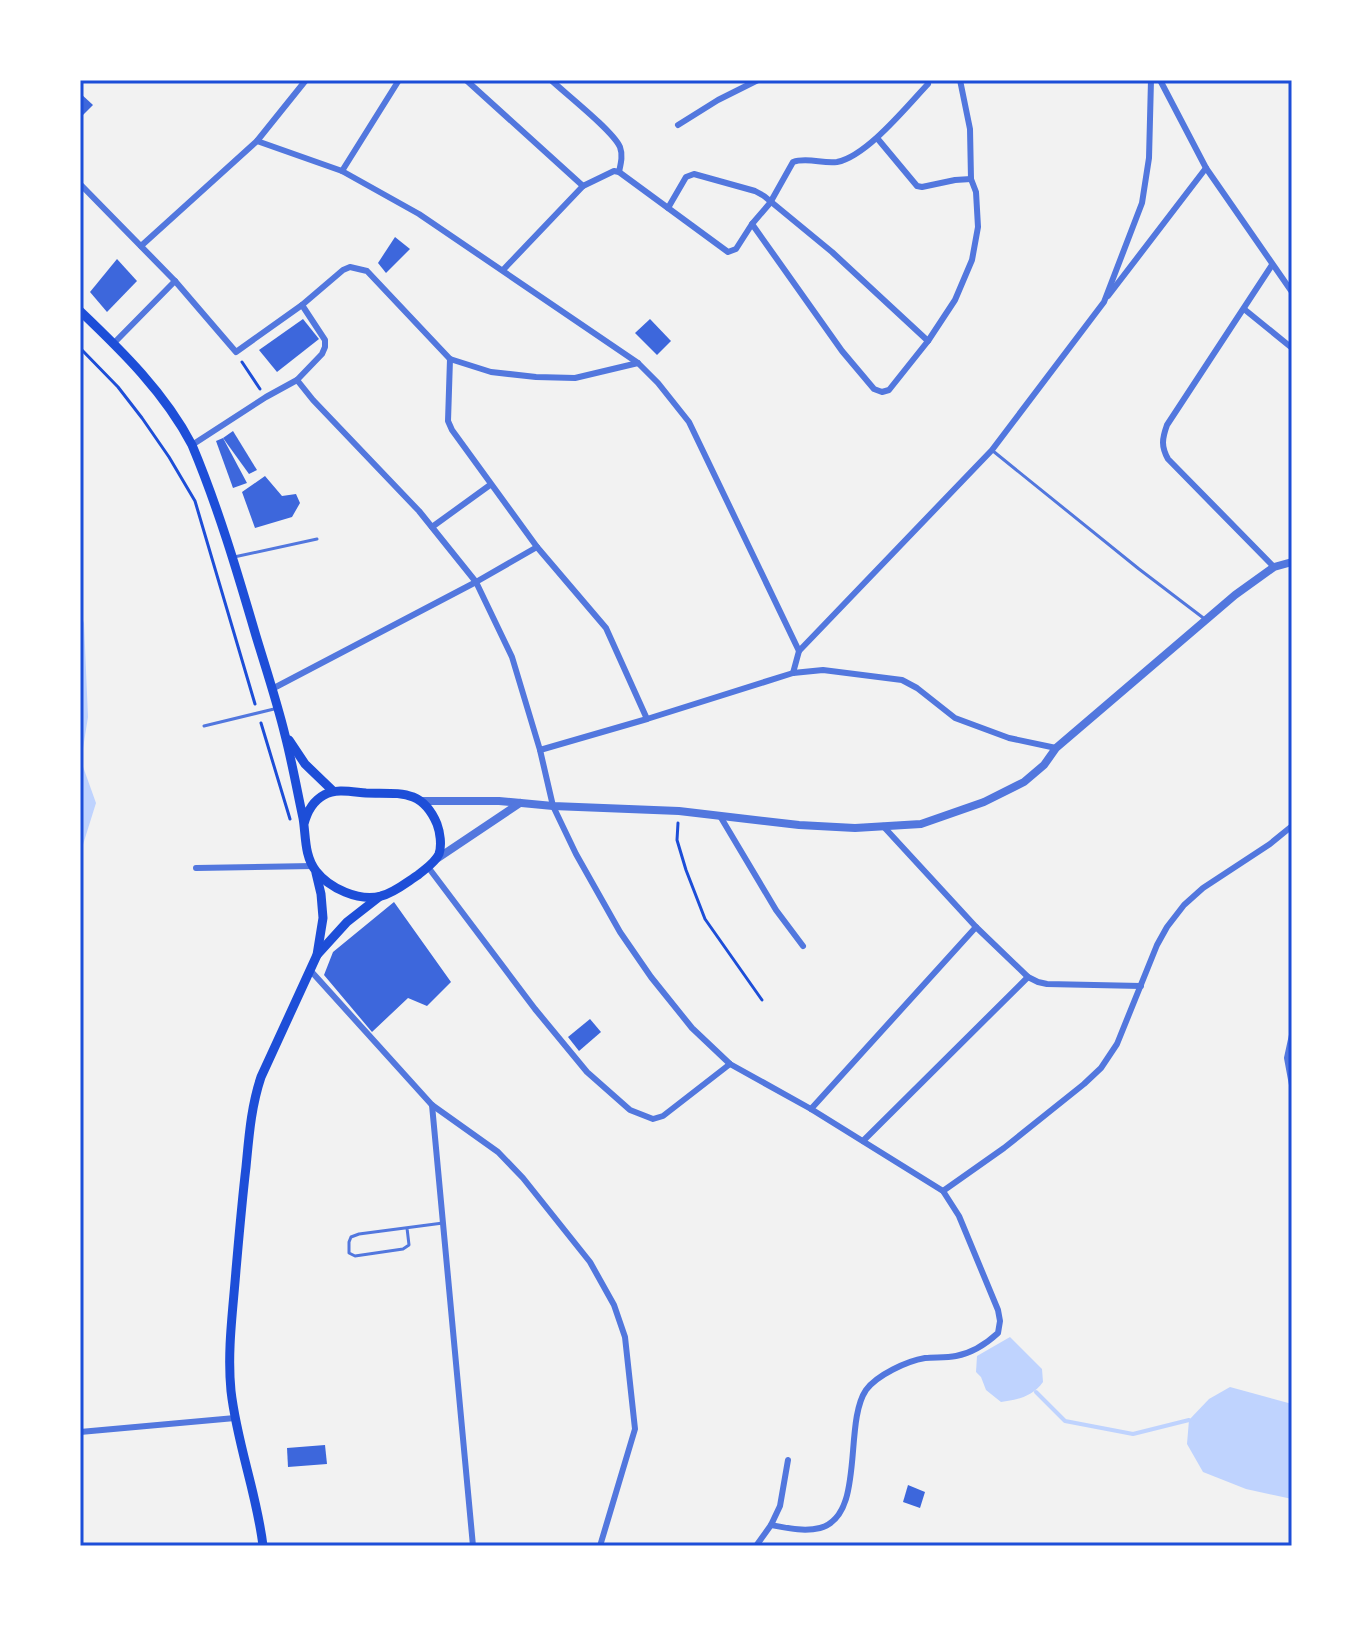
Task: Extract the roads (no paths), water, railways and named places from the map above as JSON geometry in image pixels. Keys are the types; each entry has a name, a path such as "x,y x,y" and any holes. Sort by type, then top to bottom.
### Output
{"main road":[{"path":"80,311 114,343 158,393 192,445 233,557 278,709 304,824 305,842 321,894 323,918 317,955 261,1077 250,1119 229,1361 235,1418 263,1546"},
{"path":"285,734 305,764 333,791"},
{"path":"304,824 312,805 333,791 409,794 422,801 432,814 439,828 441,843 439,853 431,864 347,922 317,955"},
{"path":"314,868 330,885 345,892 379,897"}],"street":[{"path":"141,246 257,141 306,80"},
{"path":"342,171 399,80"},
{"path":"466,80 583,186"},
{"path":"551,80 620,147 622,159 619,172"},
{"path":"678,125 758,80"},
{"path":"752,224 842,351 874,389 882,392 889,390 928,341 955,300 972,260 978,227 976,192 971,179 970,129 960,80"},
{"path":"1104,302 1142,203 1149,158 1151,80"},
{"path":"1160,80 1206,168 1292,292"},
{"path":"503,270 583,186 608,173 619,172 728,252 736,249 770,203 790,164 801,159 835,162 849,158 877,138 928,84"},
{"path":"877,138 917,186 971,179"},
{"path":"257,141 342,171 419,214 638,363 689,422 799,651"},
{"path":"793,673 799,651 992,450 1206,168"},
{"path":"668,208 686,177 694,174 755,191 832,252 928,341"},
{"path":"80,184 175,281 236,352 350,267 367,271 450,359 491,372 575,378 638,363"},
{"path":"1272,265 1167,425 1162,447 1168,459 1274,567"},
{"path":"114,343 175,281"},
{"path":"192,445 297,380 322,354 325,340 302,305"},
{"path":"1244,309 1292,348"},
{"path":"450,359 448,421 452,430 537,547 606,628 647,719"},
{"path":"297,380 419,511 476,582 512,657 553,806 620,932 651,977 692,1028 730,1064 811,1109 943,1191 959,1216 998,1310 998,1333 976,1349 955,1356 921,1358 885,1373 869,1386 860,1401 848,1495 838,1517 823,1528 804,1530 771,1525"},
{"path":"432,527 490,485"},
{"path":"272,690 537,547"},
{"path":"422,801 499,801 679,811 841,827 921,824 984,802 1024,782 1044,765 1056,748 1206,620 1274,567 1292,562"},
{"path":"540,750 793,673 823,670 902,680 967,723 1009,738 1056,748"},
{"path":"520,803 431,864 543,1019 587,1072 630,1110 653,1119 663,1116 730,1064"},
{"path":"720,816 776,910 803,946"},
{"path":"883,826 976,927 1028,977 1047,984 1141,986"},
{"path":"943,1191 1004,1148 1101,1068 1117,1044 1157,945 1184,905 1203,888 1292,826"},
{"path":"196,868 314,868"},
{"path":"811,1109 976,927"},
{"path":"310,970 432,1105 498,1152 523,1178 590,1262 614,1305 625,1337 635,1429 600,1546"},
{"path":"863,1141 1028,977"},
{"path":"1292,1035 1287,1058 1292,1085"},
{"path":"432,1105 473,1546"},
{"path":"80,1432 235,1418"},
{"path":"756,1546 780,1506 788,1460"}],"lane":[{"path":"992,450 1206,620"},
{"path":"233,557 317,539"},
{"path":"204,726 278,709"},
{"path":"407,1228 409,1245 403,1249 355,1256 349,1253 349,1242 355,1235 443,1223"}],"water":[{"path":"80,612 84,623 88,717 81,761 96,803 81,851 80,866"},
{"path":"1010,1337 1042,1369 1043,1382 1030,1394 1001,1402 986,1390 976,1372 977,1356"},
{"path":"1230,1387 1292,1404 1292,1499 1246,1489 1203,1472 1187,1444 1189,1420 1209,1399"}],"waterway":[{"path":"1036,1392 1065,1421 1133,1434 1189,1420"}]}
